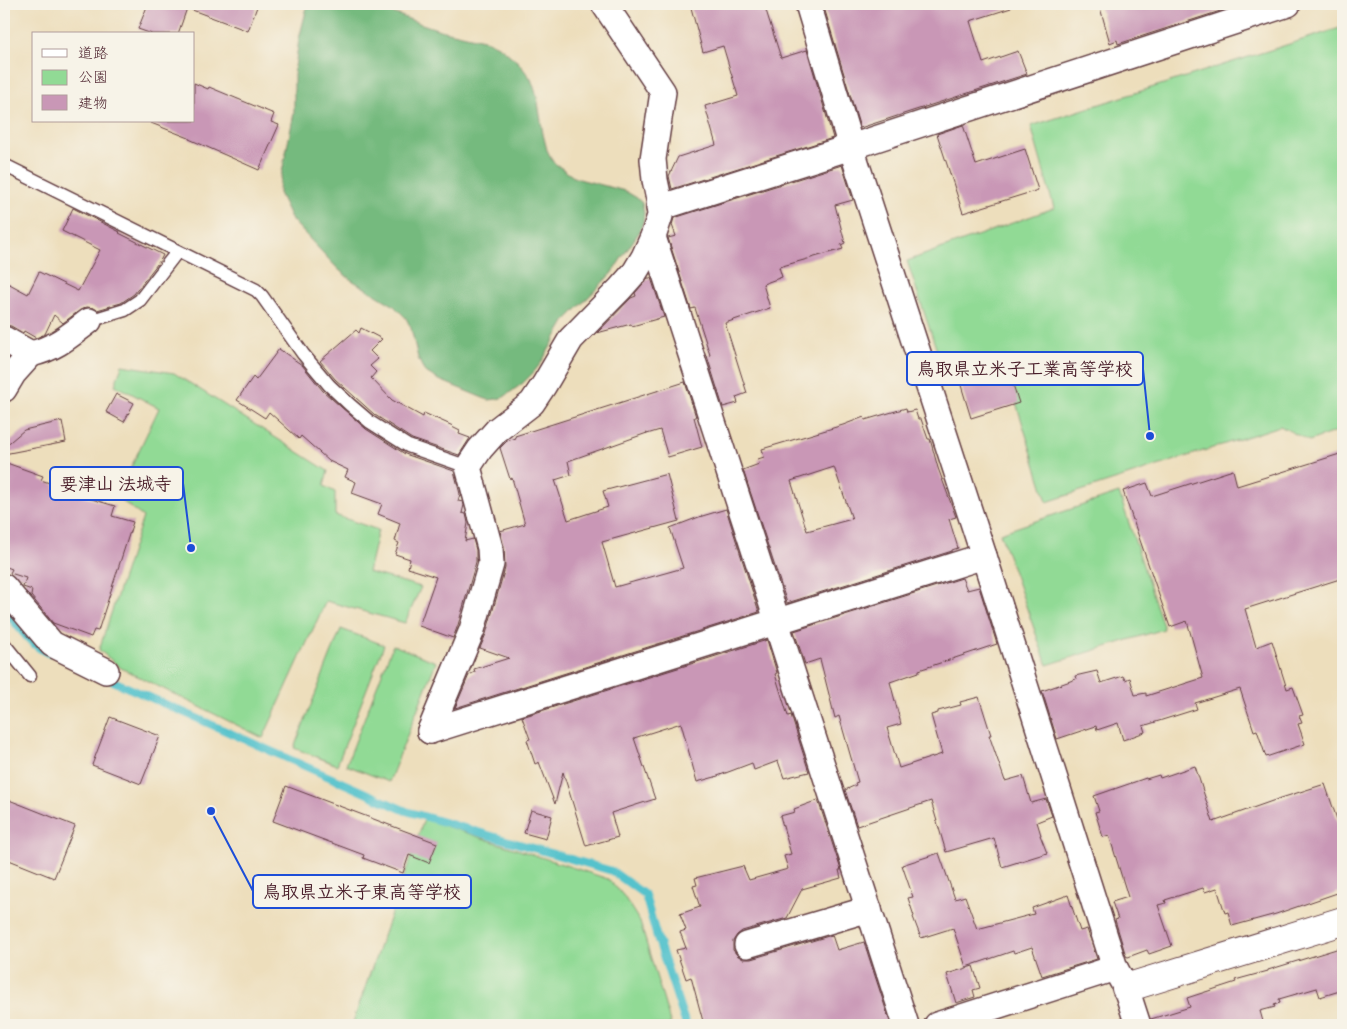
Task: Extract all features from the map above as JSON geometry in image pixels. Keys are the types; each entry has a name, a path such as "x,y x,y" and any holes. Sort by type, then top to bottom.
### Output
{"street":[{"path":"604,4 663,92 653,159 660,216 654,237 635,272 571,339 532,403 496,430 468,467 490,548 491,564 472,630 430,731 984,556"},
{"path":"808,4 851,147 1120,978 1138,1025"},
{"path":"659,208 1288,4"},
{"path":"654,237 906,1025"},
{"path":"4,389 13,374 31,354 58,344 89,322"},
{"path":"4,340 31,354"},
{"path":"4,587 52,644 106,671"},
{"path":"747,946 869,909"},
{"path":"937,1025 1343,921"}],"lane":[{"path":"4,165 256,290 322,377 370,422 408,446 468,467"},
{"path":"89,322 125,310 140,300 177,252"},
{"path":"4,644 30,676"}],"green space":[{"path":"309,4 374,4 419,23 488,41 500,47 518,62 531,79 537,96 547,150 553,162 575,178 625,191 642,203 644,213 640,231 611,274 566,320 541,363 533,373 504,397 489,400 437,379 424,371 418,358 411,328 406,318 393,305 350,279 338,269 292,220 279,193 279,187 294,113 294,74 299,39"},
{"path":"1343,27 1343,429 1309,441 1280,426 1047,502 1003,361 947,381 907,261 1054,208 1031,126"},
{"path":"122,365 174,373 328,471 324,486 335,492 335,515 378,530 368,572 421,587 405,623 326,601 263,738 121,668 99,650 143,517 117,497 159,408 115,385"},
{"path":"1119,493 1164,629 1047,665 1000,533"},
{"path":"341,629 384,645 337,765 294,748"},
{"path":"393,645 436,662 389,782 346,765"},
{"path":"424,819 608,879 623,895 640,922 671,1025 352,1025"}],"building":[{"path":"148,4 258,4 248,31 187,8 179,32 146,32 138,29"},
{"path":"690,4 764,4 781,58 807,50 833,138 672,189 669,176 678,157 716,145 705,106 738,96 723,46 703,52"},
{"path":"823,4 1010,4 1011,8 970,21 983,63 1018,51 1027,74 860,128"},
{"path":"1099,4 1242,4 1118,44 1117,40 1110,43"},
{"path":"195,83 208,89 209,87 274,114 271,122 279,125 259,170 151,123 195,122"},
{"path":"963,125 976,165 1025,149 1038,190 963,213 937,134"},
{"path":"842,165 853,200 835,205 845,243 841,245 843,249 779,267 782,277 763,284 770,308 725,323 747,393 736,397 738,403 723,407 707,356 710,355 695,308 691,309 668,238 676,236 672,225 674,218"},
{"path":"73,208 163,255 161,259 134,294 121,303 97,310 87,307 63,323 54,315 45,334 36,338 24,331 23,333 11,326 4,325 4,281 28,294 39,272 78,291 100,250 62,231"},
{"path":"648,278 651,278 664,317 597,333 631,298 636,296 635,293"},
{"path":"361,328 382,339 370,351 378,359 370,366 376,372 371,378 392,400 423,417 424,413 453,426 460,431 459,434 470,438 459,455 412,439 375,415 335,379 320,361 356,330 359,333"},
{"path":"279,349 302,365 323,391 366,429 405,454 454,471 460,494 458,501 463,502 462,513 466,514 468,523 465,541 473,539 476,550 476,562 453,638 419,626 436,577 408,568 410,559 395,554 399,543 395,541 400,523 378,514 382,504 352,493 356,482 345,477 348,470 329,461 301,436 299,439 269,412 265,418 237,400 253,377 256,380"},
{"path":"1009,372 1019,403 971,418 960,382 984,375 985,380"},
{"path":"685,382 696,417 694,417 702,447 668,457 660,430 568,461 571,475 555,480 568,520 608,507 603,491 667,474 679,521 602,542 615,587 683,568 670,528 726,509 759,612 455,708 469,675 475,672 474,669 509,658 480,648 486,634 505,568 504,547 500,531 525,524 512,478 510,479 500,448 507,441 516,438 515,436"},
{"path":"116,394 134,403 124,422 106,412"},
{"path":"906,408 907,412 915,410 918,419 921,419 928,439 930,439 938,468 956,517 949,519 958,548 787,603 743,470 759,464 758,459 764,457 762,449 864,417 865,420","holes":["834,467 852,519 807,531 791,481"]},
{"path":"62,421 66,442 4,454 4,447 24,430"},
{"path":"1343,453 1343,578 1245,609 1256,647 1272,641 1287,689 1293,687 1303,715 1299,716 1302,723 1298,724 1305,744 1266,757 1257,730 1254,731 1240,689 1195,703 1197,709 1143,726 1145,732 1123,740 1118,723 1097,730 1096,726 1057,739 1042,691 1076,679 1075,676 1097,671 1101,683 1123,676 1125,680 1130,678 1135,695 1146,693 1146,696 1203,678 1187,621 1170,627 1123,491 1147,483 1152,496 1233,470 1237,486"},
{"path":"4,462 43,476 41,480 55,485 54,488 115,506 112,516 133,522 98,631 94,630 91,637 53,623 31,596 32,590 23,587 26,578 10,573 12,569 4,566"},
{"path":"962,578 967,590 979,587 997,644 919,670 919,672 890,682 901,724 887,728 899,768 942,754 931,715 938,713 938,711 961,705 960,702 979,697 991,735 989,735 1005,781 1023,776 1031,803 1046,799 1052,816 1037,822 1047,853 1002,867 994,838 946,852 931,801 857,826 845,790 856,785 855,783 858,782 839,716 835,718 820,659 805,664 794,631"},
{"path":"767,640 788,716 791,715 809,772 784,778 778,761 754,770 752,763 697,782 681,723 634,738 655,799 611,813 618,837 586,846 563,772 555,804 539,762 535,764 527,740 530,739 522,717"},
{"path":"110,717 160,736 141,784 92,765"},
{"path":"1195,766 1213,822 1325,784 1343,837 1343,891 1276,914 1232,926 1228,912 1225,913 1217,888 1205,892 1203,888 1165,900 1166,903 1158,905 1172,946 1149,954 1147,950 1128,957 1126,956 1115,920 1118,919 1112,902 1128,897 1109,835 1103,837 1095,812 1099,811 1094,796 1146,778 1159,775 1160,778"},
{"path":"286,786 437,843 429,863 409,855 403,873 363,858 364,855 273,821"},
{"path":"4,798 75,826 54,878 4,858"},
{"path":"818,800 841,870 839,870 841,878 802,889 787,918 742,931 733,941 733,950 743,959 751,959 832,935 837,950 864,942 891,1025 704,1025 691,977 686,979 676,950 686,948 680,932 686,930 680,914 700,907 693,886 697,885 695,878 743,866 749,880 788,869 784,856 791,854 780,816 795,812 794,809"},
{"path":"531,810 552,816 546,839 524,833"},
{"path":"939,853 955,899 965,896 977,929 1034,914 1032,908 1068,895 1080,931 1087,929 1097,959 1042,976 1032,947 1014,953 1013,951 966,967 953,928 921,938 908,898 913,897 902,865"},
{"path":"1343,947 1343,990 1320,997 1317,988 1279,999 1280,1003 1274,1005 1275,1007 1260,1011 1264,1025 1152,1025 1151,1019 1190,1007 1187,998 1236,982 1235,980"},
{"path":"973,966 980,988 973,990 975,997 956,1003 947,974"}],"waterway":[{"path":"4,609 24,634 35,645 48,653"},
{"path":"104,677 406,811 612,871 645,895 686,1025"}],"place":[{"name":"鳥取県立米子工業高等学校","path":"1150,436"},
{"name":"要津山 法城寺","path":"191,548"},
{"name":"鳥取県立米子東高等学校","path":"211,811"}]}
